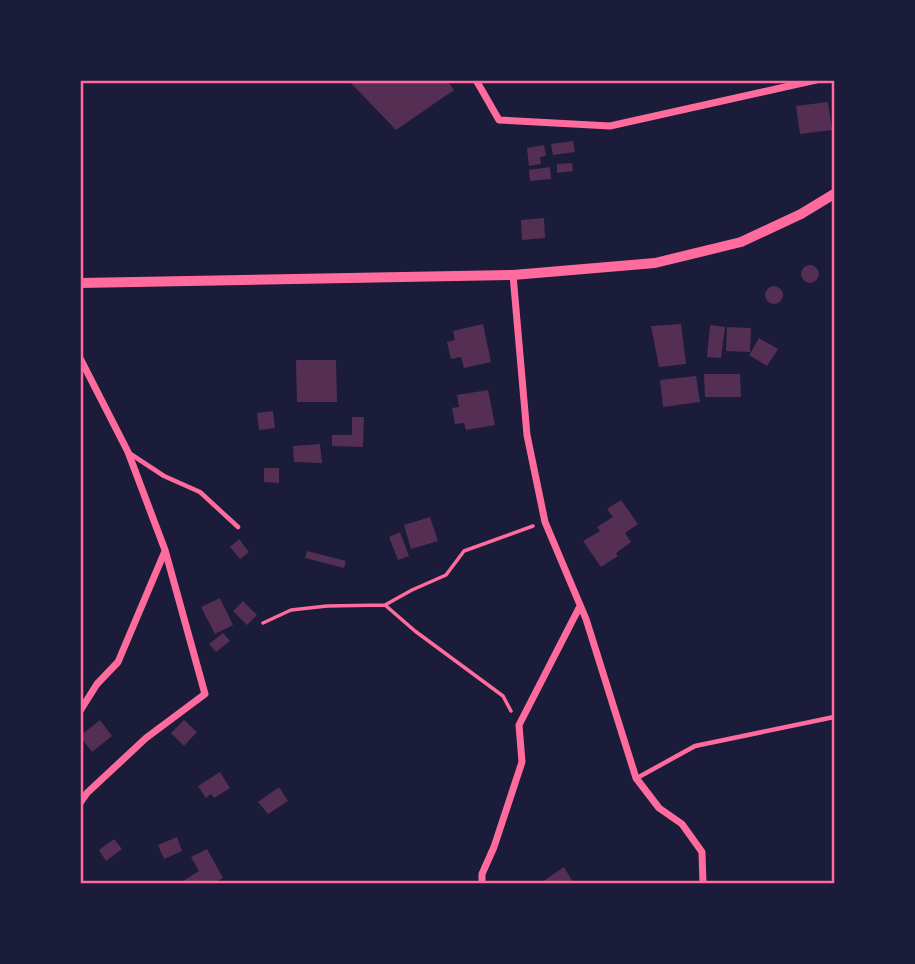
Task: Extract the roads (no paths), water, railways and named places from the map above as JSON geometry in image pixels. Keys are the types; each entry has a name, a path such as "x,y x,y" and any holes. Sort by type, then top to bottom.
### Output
{"street":[{"path":"476,80 499,120 610,126 816,80"},
{"path":"80,283 513,275 655,263 741,242 801,214 835,194"},
{"path":"513,275 527,435 545,522 580,606 636,778 659,808 682,824 702,852 703,884"},
{"path":"80,358 128,452 165,550 205,694 146,738 87,793 80,803"},
{"path":"80,712 97,684 117,663 165,550"},
{"path":"482,884 482,874 522,762 519,725 580,606"}],"lane":[{"path":"128,452 164,476 200,492 238,527"},
{"path":"636,778 695,746 835,717"}]}
